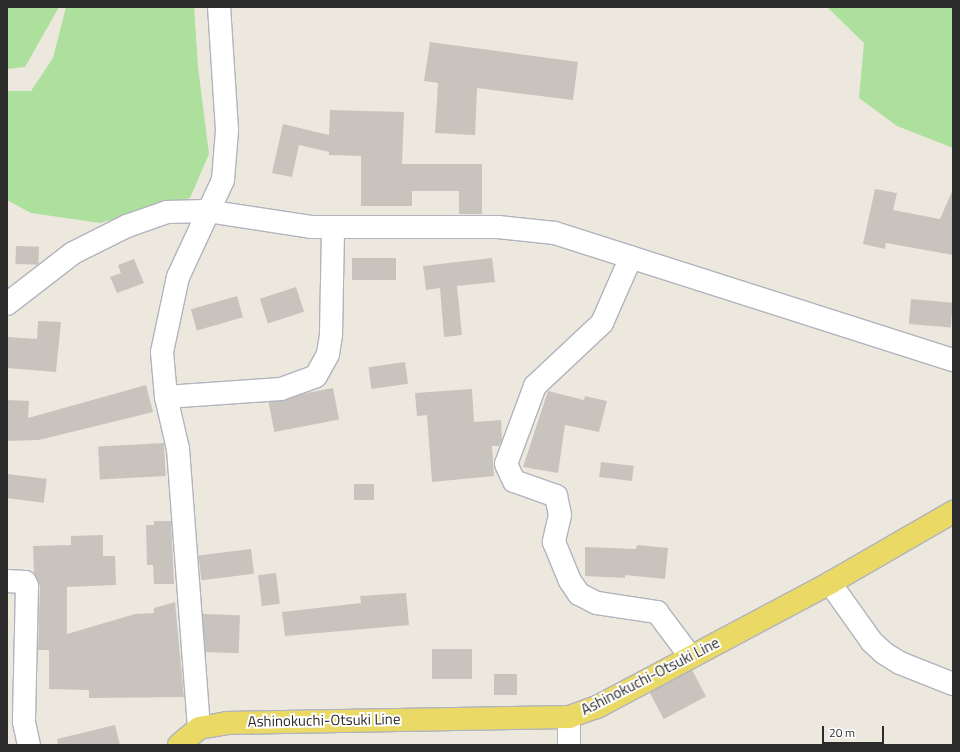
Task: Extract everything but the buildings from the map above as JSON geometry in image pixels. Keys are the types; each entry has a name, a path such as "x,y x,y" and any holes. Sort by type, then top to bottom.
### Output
{"main road":[{"name":"Ashinokuchi-Otsuki Line","path":"179,745 199,728 226,723 569,717 597,707 690,656 830,583 953,512"}],"street":[{"path":"199,728 178,449 166,397 162,352 178,277 207,211 223,180 227,130 219,7"},
{"path":"7,304 73,253 127,226 158,214 207,211 333,228 498,227 555,232 953,360"},
{"path":"166,397 281,389 316,376 328,354 331,334 333,228"},
{"path":"631,257 602,323 535,386 506,464 514,481 556,496 560,515 554,542 570,581 579,594 597,602 657,612 690,656"},
{"path":"7,581 25,582 27,586 24,722 29,745"},
{"path":"830,583 872,642 884,653 900,663 953,684"},
{"path":"569,717 569,745"}],"green space":[{"path":"7,7 59,7 25,67 7,69"},
{"path":"66,7 194,7 198,67 209,154 190,198 100,223 31,213 7,200 7,91 31,91 53,58"},
{"path":"827,7 953,7 953,148 897,126 859,98 864,43"}]}
